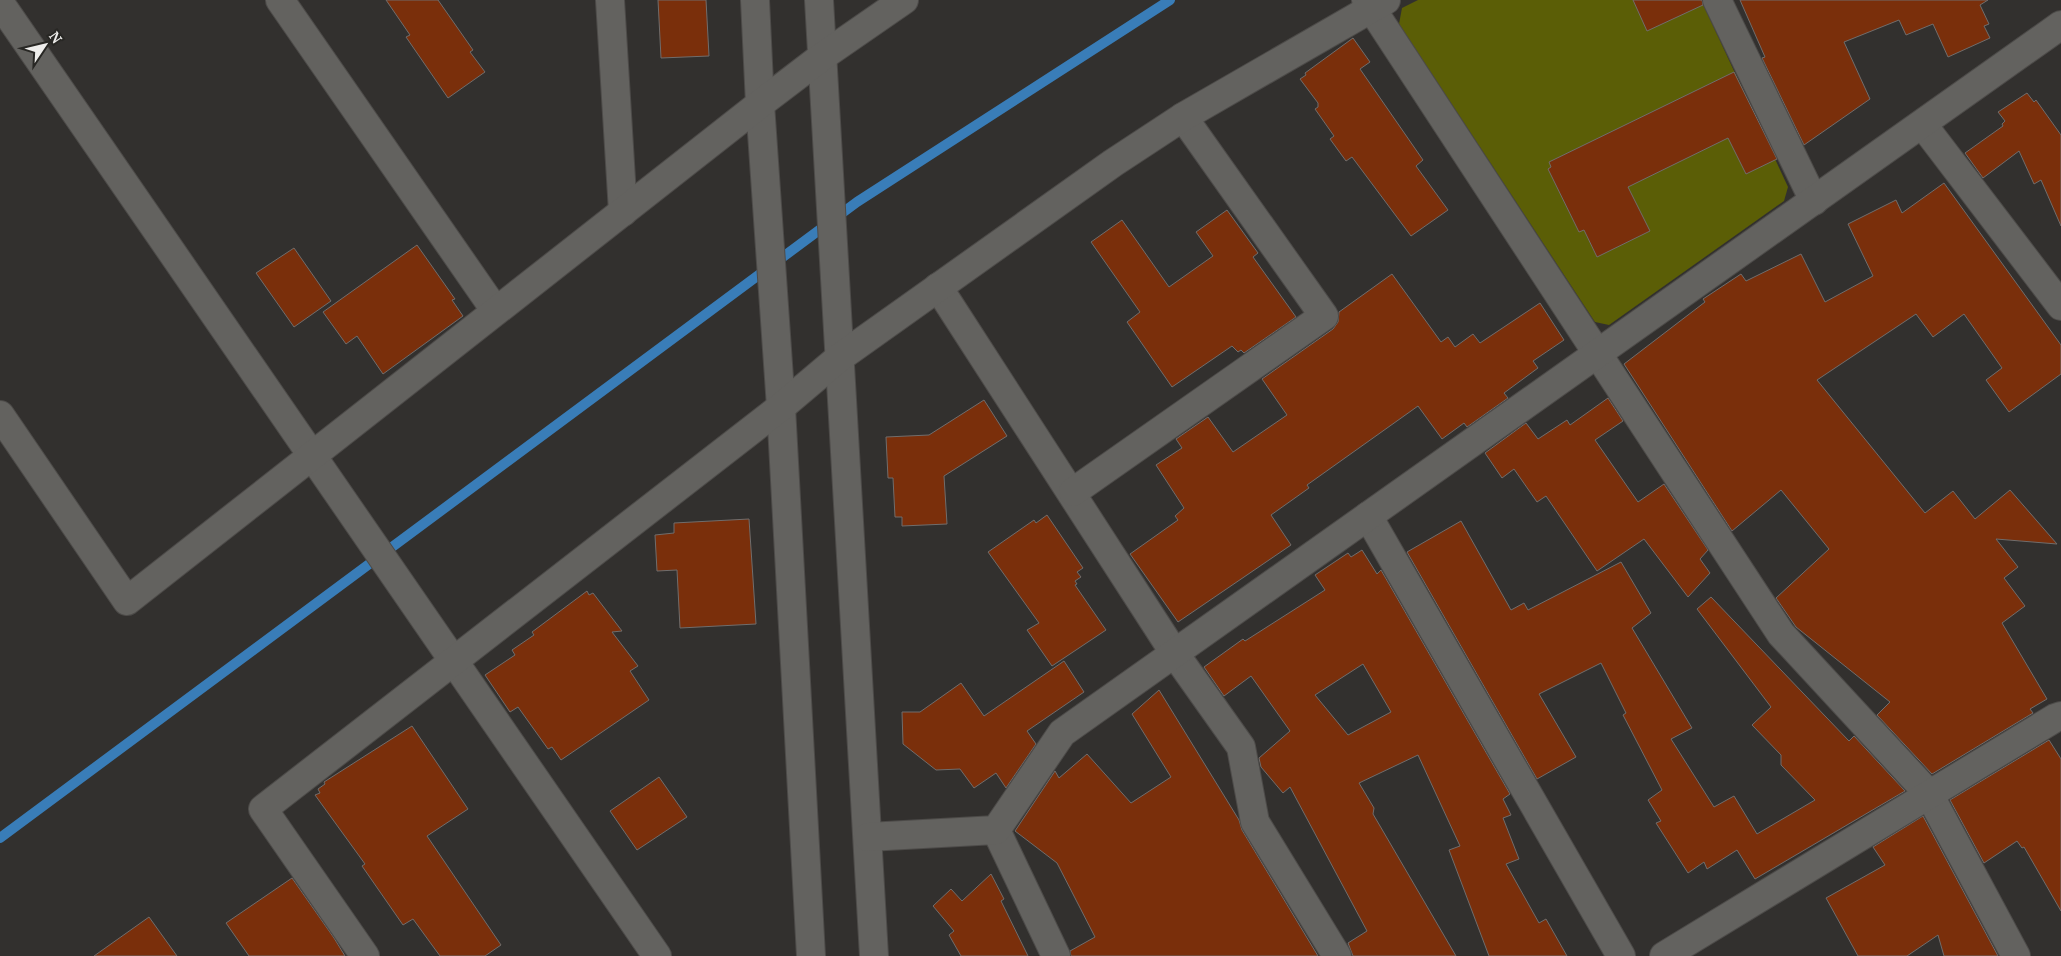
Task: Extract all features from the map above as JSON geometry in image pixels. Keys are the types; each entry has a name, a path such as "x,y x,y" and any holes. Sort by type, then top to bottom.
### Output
{"street":[{"path":"280,0 495,310"},
{"path":"610,0 623,212"},
{"path":"755,0 760,104 781,407 811,956"},
{"path":"819,0 874,956"},
{"path":"0,415 127,601 495,310 760,104 823,56 904,0"},
{"path":"1717,0 1814,201"},
{"path":"365,956 263,809 454,663 781,407 839,358 1113,163 1183,117 1374,2 1596,355 1781,634 1929,794 2016,956"},
{"path":"0,3 657,956"},
{"path":"996,830 1062,734 1923,125 2061,25"},
{"path":"1073,492 1324,316 1183,117"},
{"path":"1923,125 2061,306"},
{"path":"938,287 1073,492 1176,654 1241,747 1255,822 1337,956"},
{"path":"1368,516 1621,956"},
{"path":"1664,956 1929,794 2061,716"},
{"path":"868,837 996,830"},
{"path":"996,830 1056,956"}],"shaded area":[{"path":"1418,0 1701,0 1788,187 1784,201 1609,325 1595,322 1399,24 1402,8"}],"building":[{"path":"386,0 438,0 473,50 470,52 485,72 448,98 406,37 410,35"},
{"path":"658,0 706,0 709,56 661,58"},
{"path":"1633,0 1702,0 1703,5 1647,31"},
{"path":"1740,0 1988,0 1980,5 1989,24 1984,26 1990,38 1948,57 1933,24 1906,35 1899,20 1844,42 1870,99 1804,145 1762,58 1765,57"},
{"path":"1353,38 1370,62 1360,69 1423,160 1416,166 1448,210 1411,236 1352,157 1346,161 1330,139 1334,136 1315,109 1318,107 1318,103 1300,79 1306,75 1305,73"},
{"path":"1734,72 1777,159 1746,174 1728,138 1628,187 1650,231 1597,257 1584,230 1579,232 1548,169 1551,167 1549,162"},
{"path":"2027,93 2034,102 2036,100 2061,135 2061,226 2041,180 2034,184 2019,151 1983,178 1965,153 2003,126 2002,124 2005,121 1998,112"},
{"path":"1944,183 2061,345 2061,374 2009,412 1986,380 2002,368 1964,314 1933,337 1916,314 1817,380 1925,513 1953,491 1975,519 2010,490 2057,544 1996,539 2018,567 2004,578 2025,606 2002,623 2047,699 2030,709 2033,713 1932,774 1877,715 1890,702 1796,627 1776,598 1829,549 1781,490 1732,531 1624,364 1705,302 1703,299 1741,274 1746,281 1801,254 1825,302 1873,276 1848,224 1896,200 1902,213"},
{"path":"1227,210 1258,253 1253,257 1296,317 1244,353 1241,350 1238,352 1232,346 1172,387 1127,322 1140,312 1091,242 1122,220 1169,287 1213,256 1196,232"},
{"path":"417,245 455,299 452,300 463,316 383,374 357,336 346,344 323,312"},
{"path":"294,248 331,301 294,327 256,273"},
{"path":"1392,274 1441,342 1448,337 1455,347 1473,334 1480,343 1540,303 1564,340 1533,361 1538,368 1504,393 1508,398 1467,427 1464,423 1442,439 1418,406 1307,485 1309,488 1271,515 1291,545 1178,622 1130,554 1178,520 1175,516 1184,508 1156,465 1182,448 1176,439 1208,417 1233,452 1287,415 1262,379 1333,329 1338,322 1339,312"},
{"path":"1608,398 1623,421 1595,440 1638,502 1664,484 1708,550 1700,559 1710,573 1688,597 1644,539 1597,571 1546,496 1537,502 1514,469 1502,478 1485,453 1526,423 1538,439 1567,420 1570,425"},
{"path":"984,400 1007,436 944,476 947,524 902,526 902,517 895,517 893,478 888,478 886,437 929,435"},
{"path":"1047,515 1083,568 1077,572 1081,577 1075,581 1077,584 1075,585 1106,630 1052,666 1027,630 1039,623 988,552 1034,520 1036,523"},
{"path":"749,519 756,624 680,628 677,570 657,571 655,535 674,533 674,523"},
{"path":"1461,521 1511,610 1524,603 1528,610 1621,562 1651,613 1632,628 1692,728 1671,739 1714,807 1734,796 1757,834 1815,800 1781,765 1781,755 1752,725 1771,707 1697,609 1711,597 1849,741 1854,736 1905,791 1755,879 1737,850 1707,869 1704,862 1688,873 1656,823 1661,821 1648,800 1662,790 1623,715 1626,713 1601,663 1539,694 1576,757 1537,779 1407,552"},
{"path":"1362,550 1377,574 1381,570 1510,794 1503,799 1511,815 1503,818 1519,859 1506,864 1539,923 1546,919 1567,956 1489,956 1449,850 1460,846 1418,755 1359,783 1374,808 1373,814 1456,956 1353,956 1348,943 1367,931 1290,787 1283,793 1261,767 1259,758 1290,731 1251,676 1224,696 1204,667 1243,639 1245,641 1325,590 1315,575 1348,553 1351,557","holes":["1363,664 1391,712 1348,735 1315,695"]},
{"path":"587,591 589,595 593,593 622,631 612,632 638,666 630,671 649,700 561,760 552,747 548,749 518,707 510,712 485,675 515,655 512,650 534,635 532,632"},
{"path":"1064,661 1084,692 1027,731 1036,744 1006,788 996,773 974,788 960,769 936,770 903,744 902,712 920,712 961,683 984,716"},
{"path":"1159,690 1239,820 1242,830 1318,956 1071,956 1070,951 1095,937 1057,863 1015,831 1055,771 1059,778 1087,754 1131,803 1171,777 1132,714"},
{"path":"412,726 468,809 427,836 501,945 485,956 440,956 413,919 403,925 362,866 365,864 315,795 320,793 318,789 325,784 324,782"},
{"path":"2049,740 2061,759 2061,911 2024,847 2022,848 2017,841 1984,863 1950,800"},
{"path":"659,777 687,817 637,850 610,811"},
{"path":"1923,816 1998,956 1944,956 1938,935 1907,956 1858,956 1826,898 1885,865 1873,847"},
{"path":"991,874 1004,899 1001,901 1028,956 961,956 949,935 954,931 933,906 951,889 962,901"},
{"path":"292,878 345,956 249,956 226,923"},
{"path":"149,917 177,956 94,956"}],"waterway":[{"path":"0,838 857,202 1170,0"}]}
